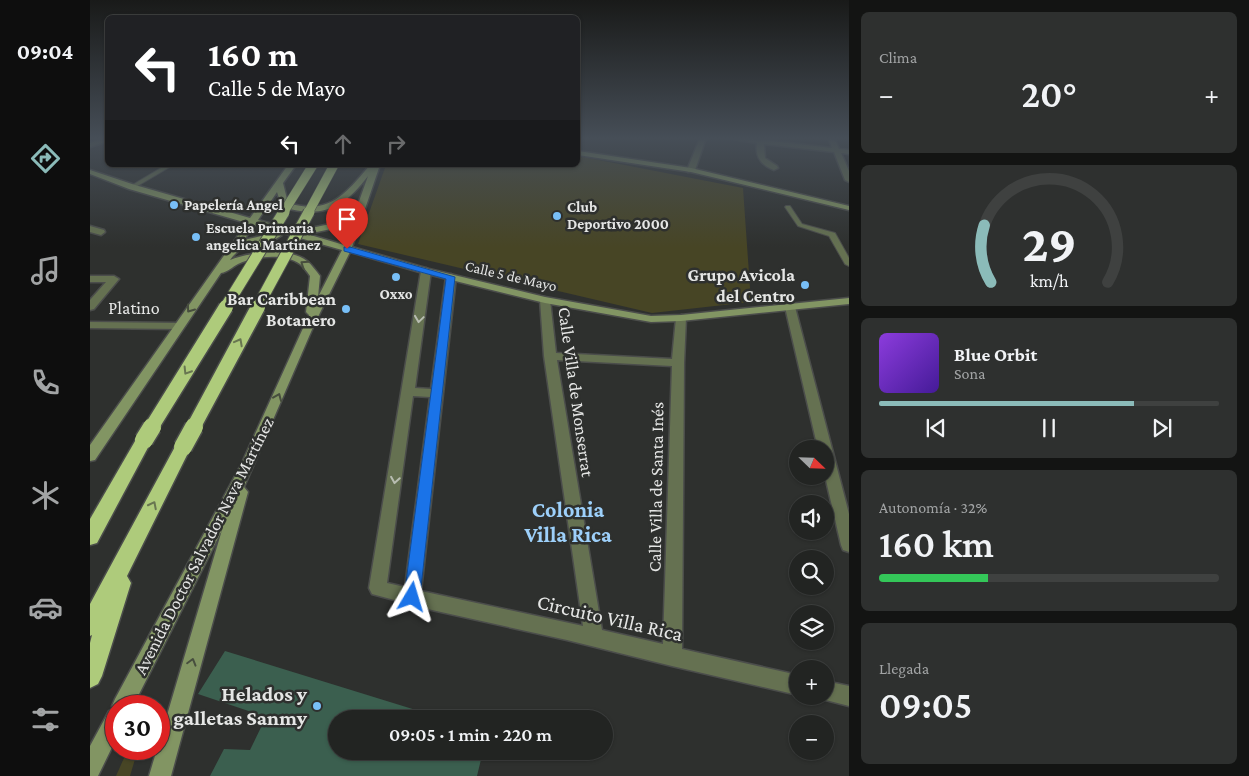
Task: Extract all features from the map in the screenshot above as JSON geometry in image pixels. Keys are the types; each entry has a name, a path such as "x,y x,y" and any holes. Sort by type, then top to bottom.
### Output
{"highway":[{"path":"93,531 144,440 307,174"},
{"path":"90,626 183,447 329,174"},
{"path":"90,676 136,540"}],"main road":[{"name":"Calle 5 de Mayo","path":"95,174 132,187 254,220 426,271 545,300 622,315 651,319 681,318 849,301"},
{"path":"90,456 286,174"},
{"path":"280,184 282,199 285,205 300,209 316,209 344,199 367,174"},
{"name":"Avenida Doctor Salvador Nava Martínez","path":"128,695 248,466 309,325 347,249 372,174"},
{"path":"709,174 849,208"},
{"path":"231,252 256,238 333,226 362,208"},
{"path":"207,286 217,274 236,261 251,257 293,258 303,262 315,276 309,325"},
{"path":"160,776 248,466"},
{"path":"90,768 105,739"}],"street":[{"path":"90,229 101,232"},
{"name":"Circuito Villa Rica","path":"426,271 378,588 789,683"},
{"path":"412,597 451,277"},
{"path":"90,279 114,279 90,307"},
{"name":"Calle Villa de Monserrat","path":"545,300 550,356 594,637"},
{"path":"790,307 849,545"},
{"name":"Calle Villa de Santa Inés","path":"672,657 678,362 681,318"},
{"name":"Platino","path":"90,325 179,326"},
{"path":"550,356 678,362"},
{"path":"409,392 437,393"},
{"path":"834,693 849,696"}],"lane":[{"path":"132,187 154,174"},
{"path":"788,207 800,225 832,235 849,264"}],"shaded area":[{"name":"Club Deportivo 2000","path":"383,174 672,174 743,188 751,302 652,313 358,244"},
{"path":"123,760 135,760 130,776 116,776"}],"building":[{"name":"Helados y galletas Sanmy","path":"225,651 416,710 328,710 328,760 481,760 477,776 210,776 224,749 250,750 266,717 198,694"}],"place":[{"name":"Papelería Angel","path":"174,205"},
{"name":"Club Deportivo 2000","path":"557,216"},
{"name":"Escuela Primaria angelica Martinez","path":"196,237"},
{"name":"Oxxo","path":"396,277"},
{"name":"Grupo Avicola del Centro","path":"805,285"},
{"name":"Bar Caribbean Botanero","path":"346,309"},
{"name":"Helados y galletas Sanmy","path":"317,706"}],"district":[{"name":"Colonia Villa Rica","path":"568,522"}],"route":[{"path":"347,249 451,277 412,597"}]}
